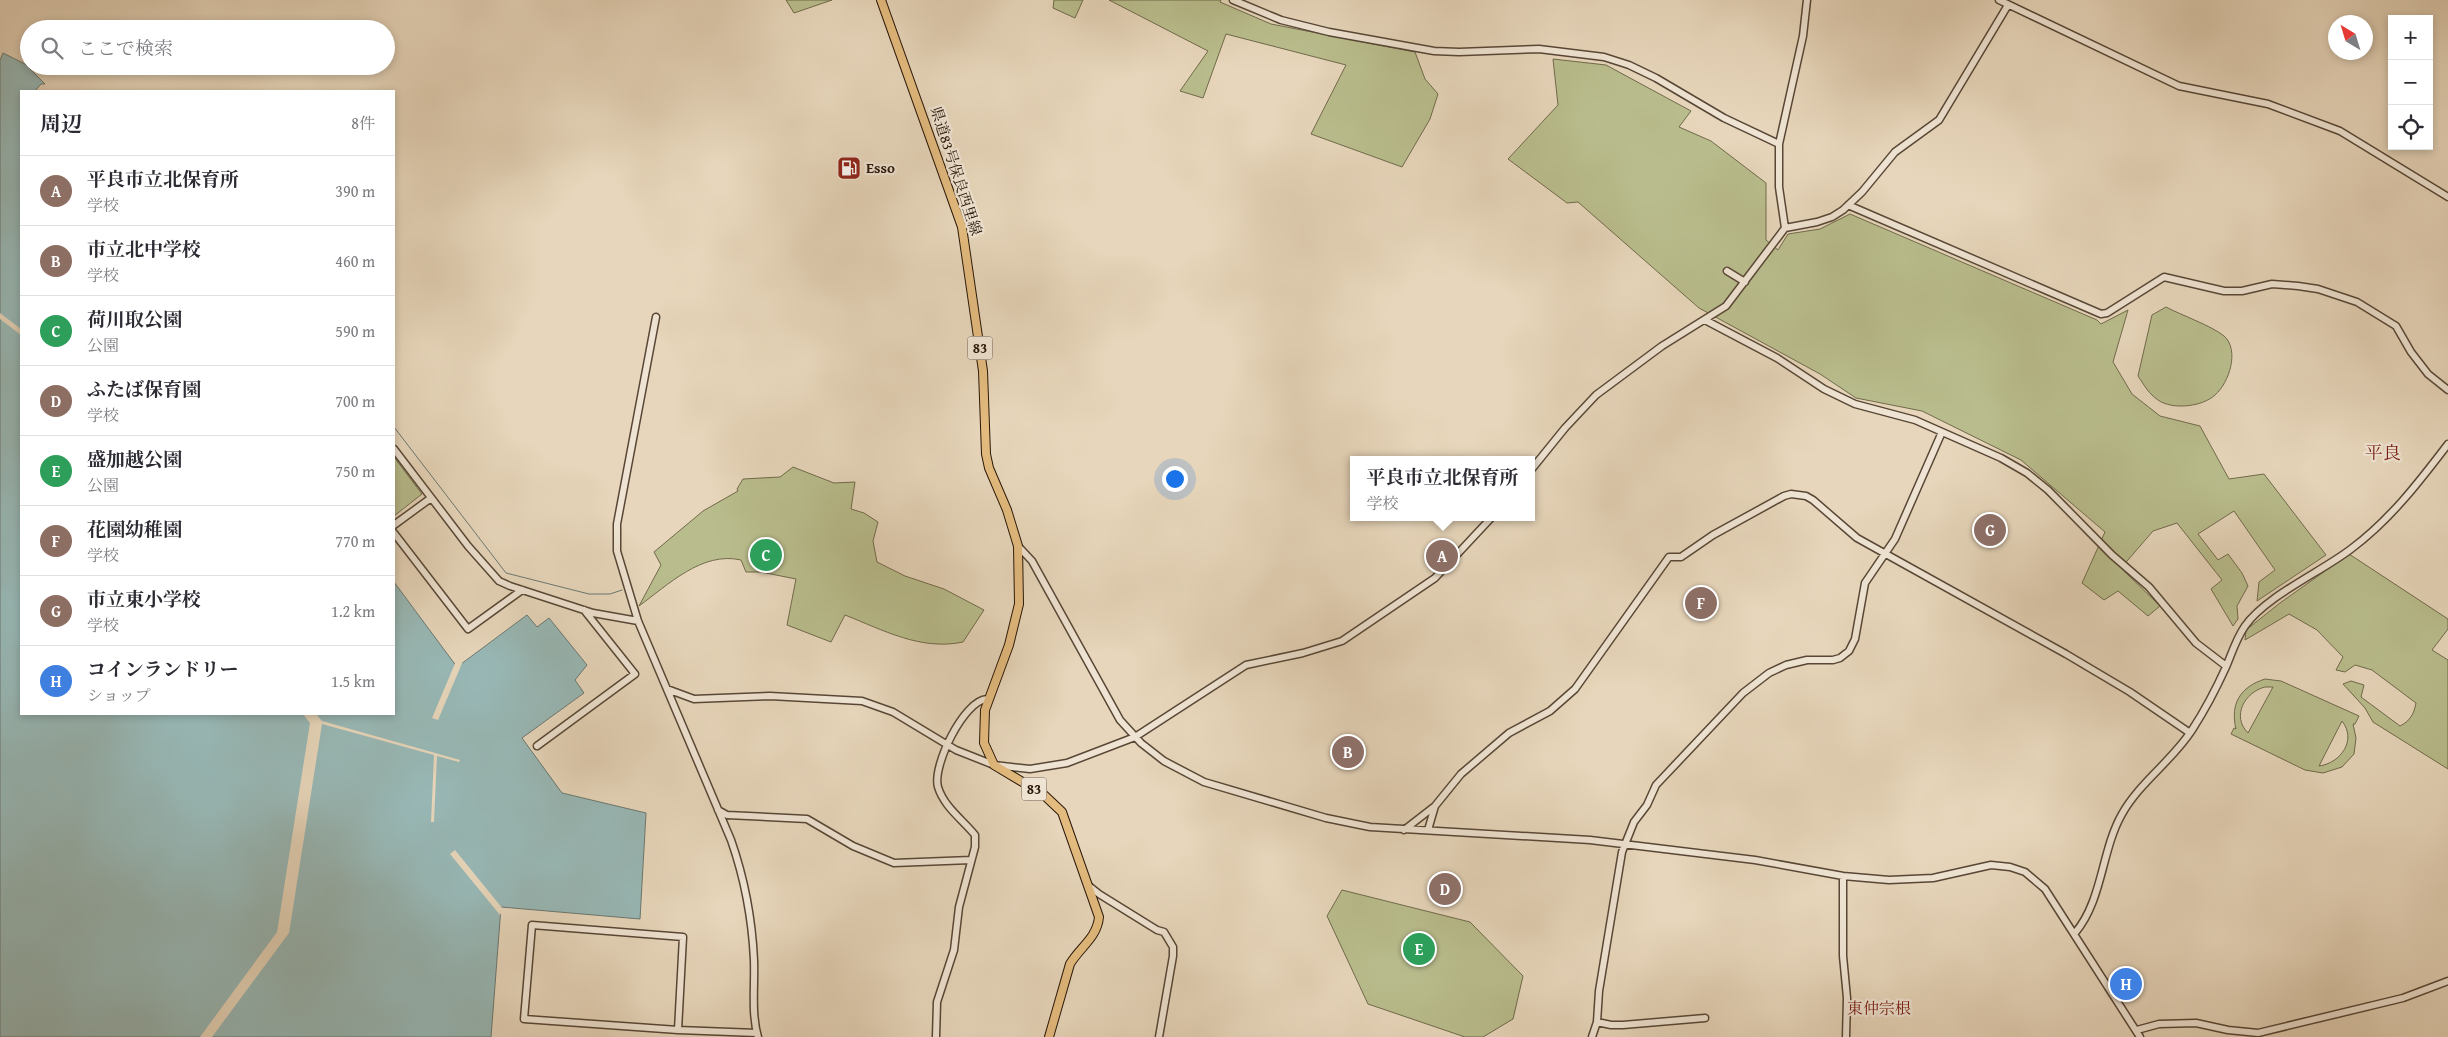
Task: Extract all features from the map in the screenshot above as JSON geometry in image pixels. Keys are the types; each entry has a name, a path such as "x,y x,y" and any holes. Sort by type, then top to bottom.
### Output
{"main road":[{"name":"県道83号保良西里線","path":"881,0 962,227 983,371 986,454 989,468 1012,524 1018,546 1020,591 1016,618 1009,645 987,699 983,732 987,752 994,765"},
{"name":"83","path":"994,765 1044,795 1062,812 1089,886 1098,917 1097,928 1090,941 1074,954 1049,1037"}],"street":[{"path":"1233,0 1281,20 1329,32 1434,51 1539,49 1604,57 1647,73 1724,118 1779,144"},
{"path":"1785,228 1779,187 1779,144 1803,36 1807,0"},
{"path":"1999,0 2179,86 2268,104 2340,131 2448,197"},
{"path":"1535,465 1565,428 1596,395 1662,346 1726,306 1785,228 1832,217 1848,205 1895,152 1944,114 2008,5"},
{"path":"1848,205 2101,314 2107,313 2164,277 2224,291 2242,291 2272,284 2325,291 2357,302 2396,326 2411,352 2428,374 2448,390"},
{"path":"1727,271 1745,282"},
{"path":"656,317 616,539 617,551 638,621 718,810 740,867 747,892 753,945 758,1035 678,1030 524,1019 532,925 683,937 678,1030"},
{"path":"1705,320 1778,358 1832,394 1855,404 1915,420 2007,462 2038,481 2112,555 2148,587 2196,643 2226,666"},
{"path":"1592,1037 1597,1022 1599,991 1623,844 1656,785 1743,693 1769,673 1807,660 1833,660 1840,658 1849,651 1857,630 1864,583 1887,553 1942,432"},
{"path":"2075,933 2081,926 2097,889 2106,850 2122,814 2143,786 2190,733 2206,710 2246,625 2282,594 2351,549 2380,526 2413,489 2448,444"},
{"path":"395,450 431,498 499,581 584,609 638,621"},
{"path":"1404,830 1435,806 1461,774 1508,733 1550,710 1575,689 1669,557 1681,557 1713,535 1791,494 1806,496 1813,500 1857,538 1887,553 1975,606 2066,654 2130,692 2190,733"},
{"path":"395,524 431,498"},
{"path":"666,689 687,698 702,700 770,696 845,699 871,703 893,712 946,745 974,759 994,765 1030,769 1066,762 1135,737 1246,665 1311,652 1342,641 1435,578 1488,521"},
{"path":"395,533 468,629 522,590"},
{"path":"1018,546 1032,561 1109,702 1135,737 1164,761 1199,780 1349,824 1404,830 1428,830 1623,844 1755,860 1843,876 1883,880 1914,880 1991,865 2010,867 2025,872 2040,883 2075,933 2140,1037"},
{"path":"537,746 635,674 584,609"},
{"path":"936,1037 937,1002 952,956 959,907 975,836 947,803 937,782 939,764 946,745 971,708 980,700 987,699"},
{"path":"1428,830 1435,806"},
{"path":"718,810 727,815 807,819 853,846 894,863 971,860"},
{"path":"1843,876 1843,956 1847,998 1846,1037"},
{"path":"1089,886 1112,903 1157,930 1164,932 1173,947 1171,974 1159,1037"},
{"path":"2137,1030 2159,1024 2196,1023 2228,1030 2258,1033 2403,998 2448,982"},
{"path":"1597,1022 1610,1026 1705,1018"}],"green space":[{"path":"786,0 832,0 794,13"},
{"path":"1054,0 1083,0 1075,18 1053,8"},
{"path":"1109,0 1221,0 1220,2 1271,24 1415,52 1425,79 1438,94 1430,119 1402,167 1311,134 1346,65 1226,34 1203,98 1180,91 1208,51"},
{"path":"1553,59 1606,65 1691,111 1679,127 1711,141 1766,183 1766,240 1778,250 1788,234 1820,229 1850,214 2097,320 2101,324 2128,310 2113,362 2132,394 2160,416 2200,426 2229,479 2264,474 2326,555 2257,601 2259,582 2275,570 2234,511 2198,534 2218,560 2228,554 2242,573 2248,586 2237,606 2238,619 2233,626 2211,589 2222,580 2177,523 2153,531 2121,568 2160,606 2148,616 2118,591 2104,600 2082,583 2105,532 2021,460 1922,411 1856,398 1820,374 1699,308 1578,202 1567,203 1508,159 1558,105"},
{"path":"2166,307 2212,328 2229,342 2232,358 2225,383 2215,395 2203,402 2187,406 2164,403 2152,395 2138,376 2152,315"},
{"path":"395,458 422,494 395,515"},
{"path":"793,467 834,483 855,482 851,509 864,513 878,522 873,541 877,562 905,576 944,589 984,610 963,642 932,644 902,638 845,615 831,642 787,625 796,579 761,572 746,572 741,560 713,560 699,565 674,580 639,606 661,565 654,552 703,511 738,491 737,489 743,479 780,477"},
{"path":"2349,554 2448,619 2448,629 2432,650 2448,660 2448,769 2373,722 2365,708 2343,684 2351,681 2364,685 2361,697 2400,726 2411,717 2416,703 2372,670 2355,665 2345,672 2336,670 2343,657 2317,630 2289,614 2245,640 2246,630 2280,603"},
{"path":"2265,679 2281,681 2359,716 2355,724 2353,724 2356,738 2354,754 2342,767 2323,773 2305,770 2231,734 2234,728 2236,729 2234,712 2236,704 2243,692 2256,682","holes":["2265,687 2273,687 2248,733 2241,719 2243,706 2246,699","2342,721 2348,736 2344,750 2334,760 2319,766"]},
{"path":"1342,890 1470,922 1523,976 1513,1019 1483,1037 1465,1037 1368,1004 1327,916"}],"water":[{"path":"3,53 20,62 20,75 36,75 45,84 41,84 36,90 20,90 20,715 395,715 395,583 457,667 527,615 537,627 549,618 587,665 575,680 584,693 522,738 562,793 646,813 640,919 501,907 491,1037 0,1037 0,60"}],"pier":[{"path":"0,313 20,328 20,334 0,319"},
{"path":"456,661 458,663 463,661 438,720 432,718"},
{"path":"304,715 317,715 322,721 460,760 459,762 437,756 434,822 431,822 434,755 322,724 289,933 212,1037 200,1037 277,932 310,723"},
{"path":"455,850 503,909 500,915 450,854"}],"waterway":[{"path":"395,428 506,573 589,594 610,594 622,590"}],"place":[{"name":"Esso","path":"849,168"},
{"name":"市立東小学校","path":"1990,530"},
{"name":"荷川取公園","path":"766,555"},
{"name":"平良市立北保育所","path":"1442,556"},
{"name":"花園幼稚園","path":"1701,603"},
{"name":"市立北中学校","path":"1348,752"},
{"name":"ふたば保育園","path":"1445,889"},
{"name":"盛加越公園","path":"1419,949"},
{"name":"コインランドリー","path":"2126,984"}],"district":[{"name":"平良","path":"2383,453"},
{"name":"東仲宗根","path":"1879,1008"}]}
